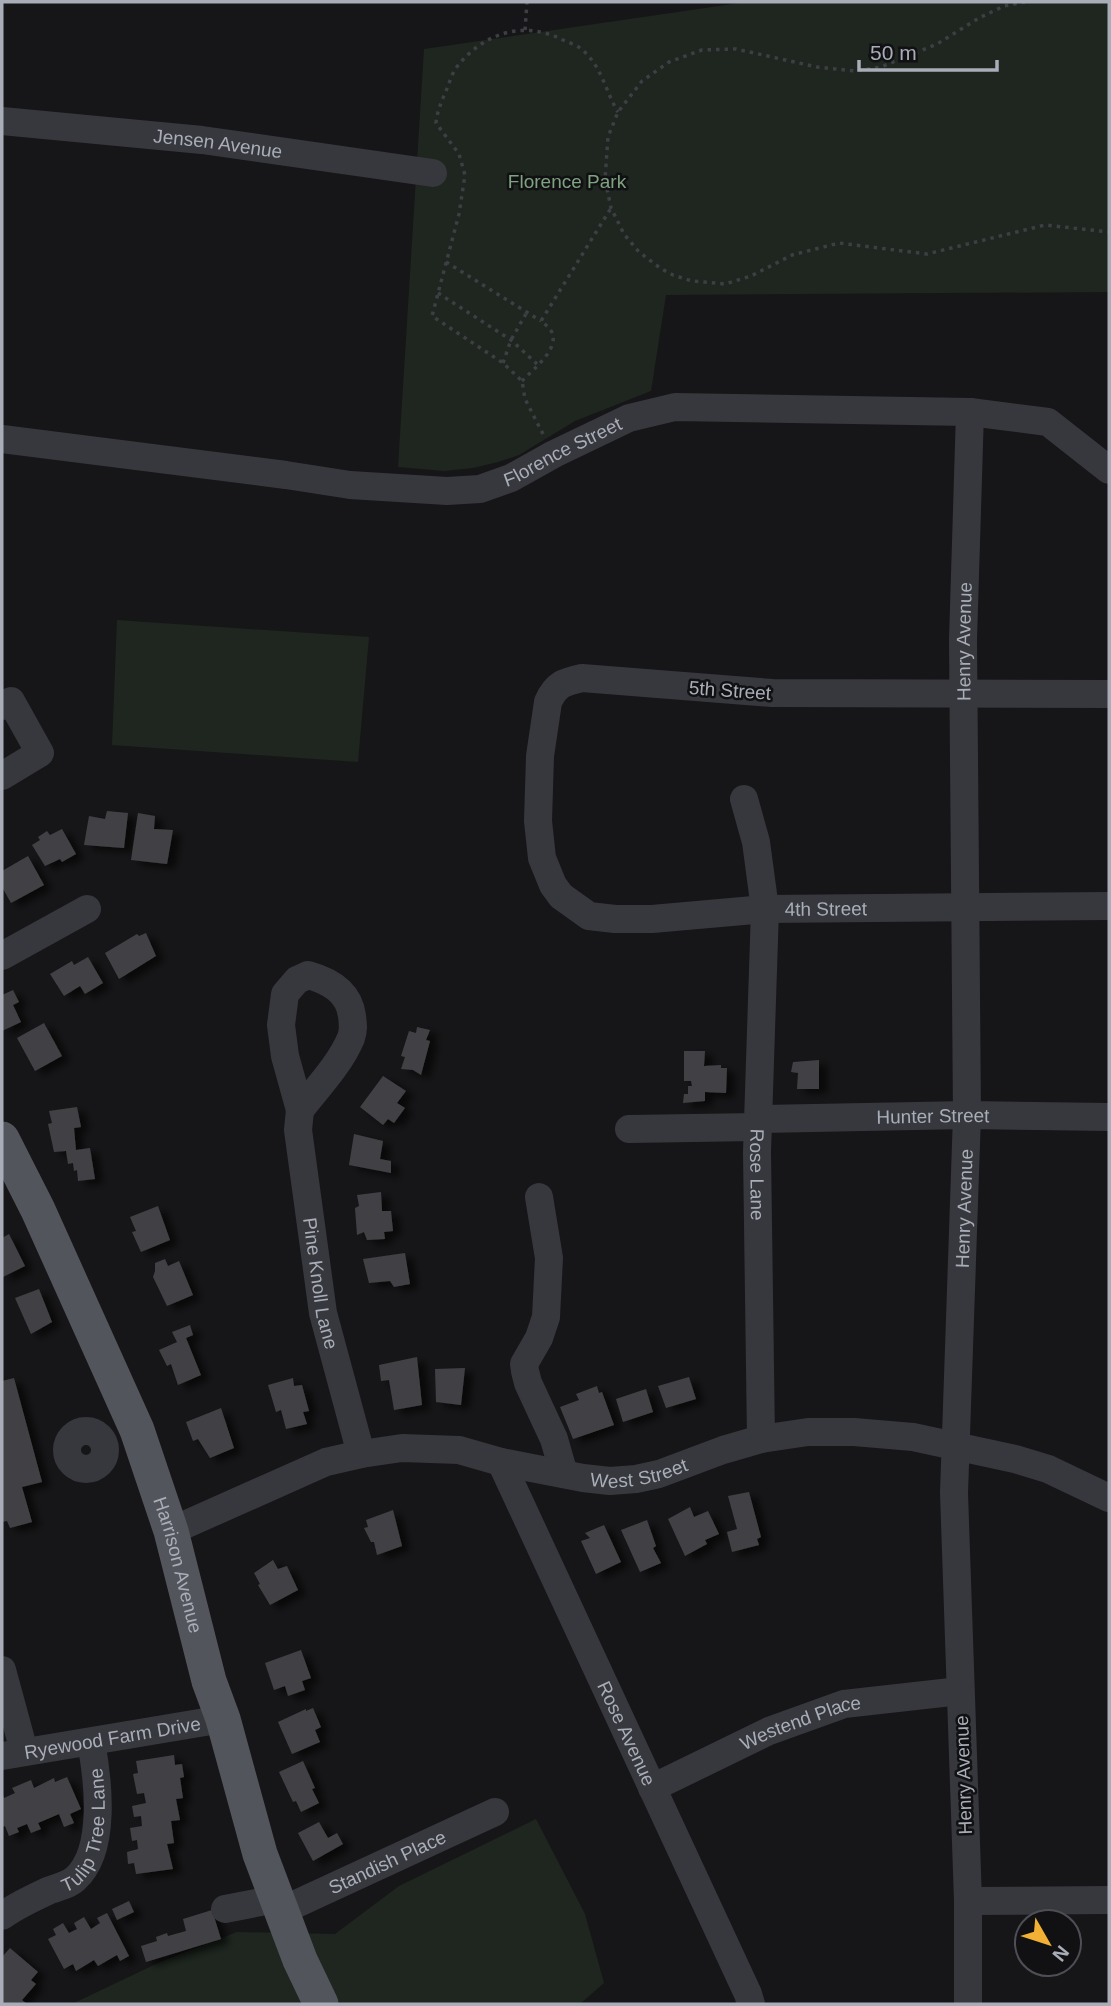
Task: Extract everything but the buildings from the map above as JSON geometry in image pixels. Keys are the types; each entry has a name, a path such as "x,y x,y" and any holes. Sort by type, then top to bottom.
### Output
{"main road":[{"name":"Harrison Avenue","path":"2,1139 38,1210 138,1435 170,1531 209,1681 223,1719 260,1854 300,1960 321,2004"}],"street":[{"name":"Jensen Avenue","path":"2,121 202,140 433,173"},
{"name":"Florence Street","path":"2,439 350,485 447,491 480,489 512,478 629,418 675,407 970,412 1048,422 1109,470"},
{"name":"Henry Avenue","path":"968,2004 968,1901 954,1493 967,1115 964,640 970,412"},
{"name":"5th Street","path":"553,885 542,858 538,821 540,756 548,702 551,694 563,682 582,678 772,693 1109,694"},
{"path":"2,706 11,701 40,754 2,776"},
{"name":"Rose Lane","path":"744,799 756,842 765,909 758,1123 761,1439"},
{"name":"4th Street","path":"553,885 561,896 589,916 615,919 652,919 765,909 1109,906"},
{"path":"2,956 88,909"},
{"name":"Pine Knoll Lane","path":"300,1110 298,1130 323,1313 360,1454"},
{"name":"Hunter Street","path":"629,1129 967,1115 1109,1117"},
{"path":"539,1197 549,1258 546,1317 539,1338 524,1364 528,1383 554,1439 564,1474"},
{"name":"West Street","path":"170,1531 326,1462 360,1454 402,1448 459,1450 502,1462 610,1481 659,1474 761,1439 807,1432 854,1432 913,1437 956,1446 1048,1469 1109,1498"},
{"path":"105,1445 138,1435"},
{"name":"Rose Avenue","path":"502,1462 706,1900 751,2004"},
{"path":"2,1670 13,1754"},
{"name":"Westend Place","path":"652,1787 769,1731 844,1704 960,1691"},
{"name":"Ryewood Farm Drive","path":"13,1754 223,1719"},
{"name":"Tulip Tree Lane","path":"2,1916 20,1904 75,1880 90,1859 95,1838 97,1785 91,1742"},
{"name":"Standish Place","path":"225,1909 279,1905 495,1812"},
{"path":"968,1901 1109,1900"}],"path":[{"path":"525,30 527,2"},
{"path":"1025,2 1004,6 926,48 881,67 855,71 817,67 736,49 702,50 669,62 642,81 618,112 608,137 605,179 611,208 624,234 639,252 660,268 692,281 725,284 751,276 792,255 839,243 927,254 1045,225 1109,232"},
{"path":"546,440 525,399 522,381 503,363 432,316 463,195 465,174 459,154 436,123 437,114 455,70 470,53 493,36 525,30 550,34 580,48 603,75 612,103 618,112"},
{"path":"541,321 611,208"},
{"path":"446,262 541,321 551,330 554,342 548,354 522,381"},
{"path":"438,293 510,340 537,364"},
{"path":"503,363 510,340 527,312"}],"green space":[{"name":"Florence Park","path":"746,2 1109,2 1109,292 666,295 651,391 575,421 519,455 498,462 444,471 398,467 424,49"},
{"path":"117,620 369,637 358,762 112,745"},
{"path":"536,1819 585,1914 604,1983 580,2004 72,2004 158,1963 237,1932 335,1934 399,1886"}]}
